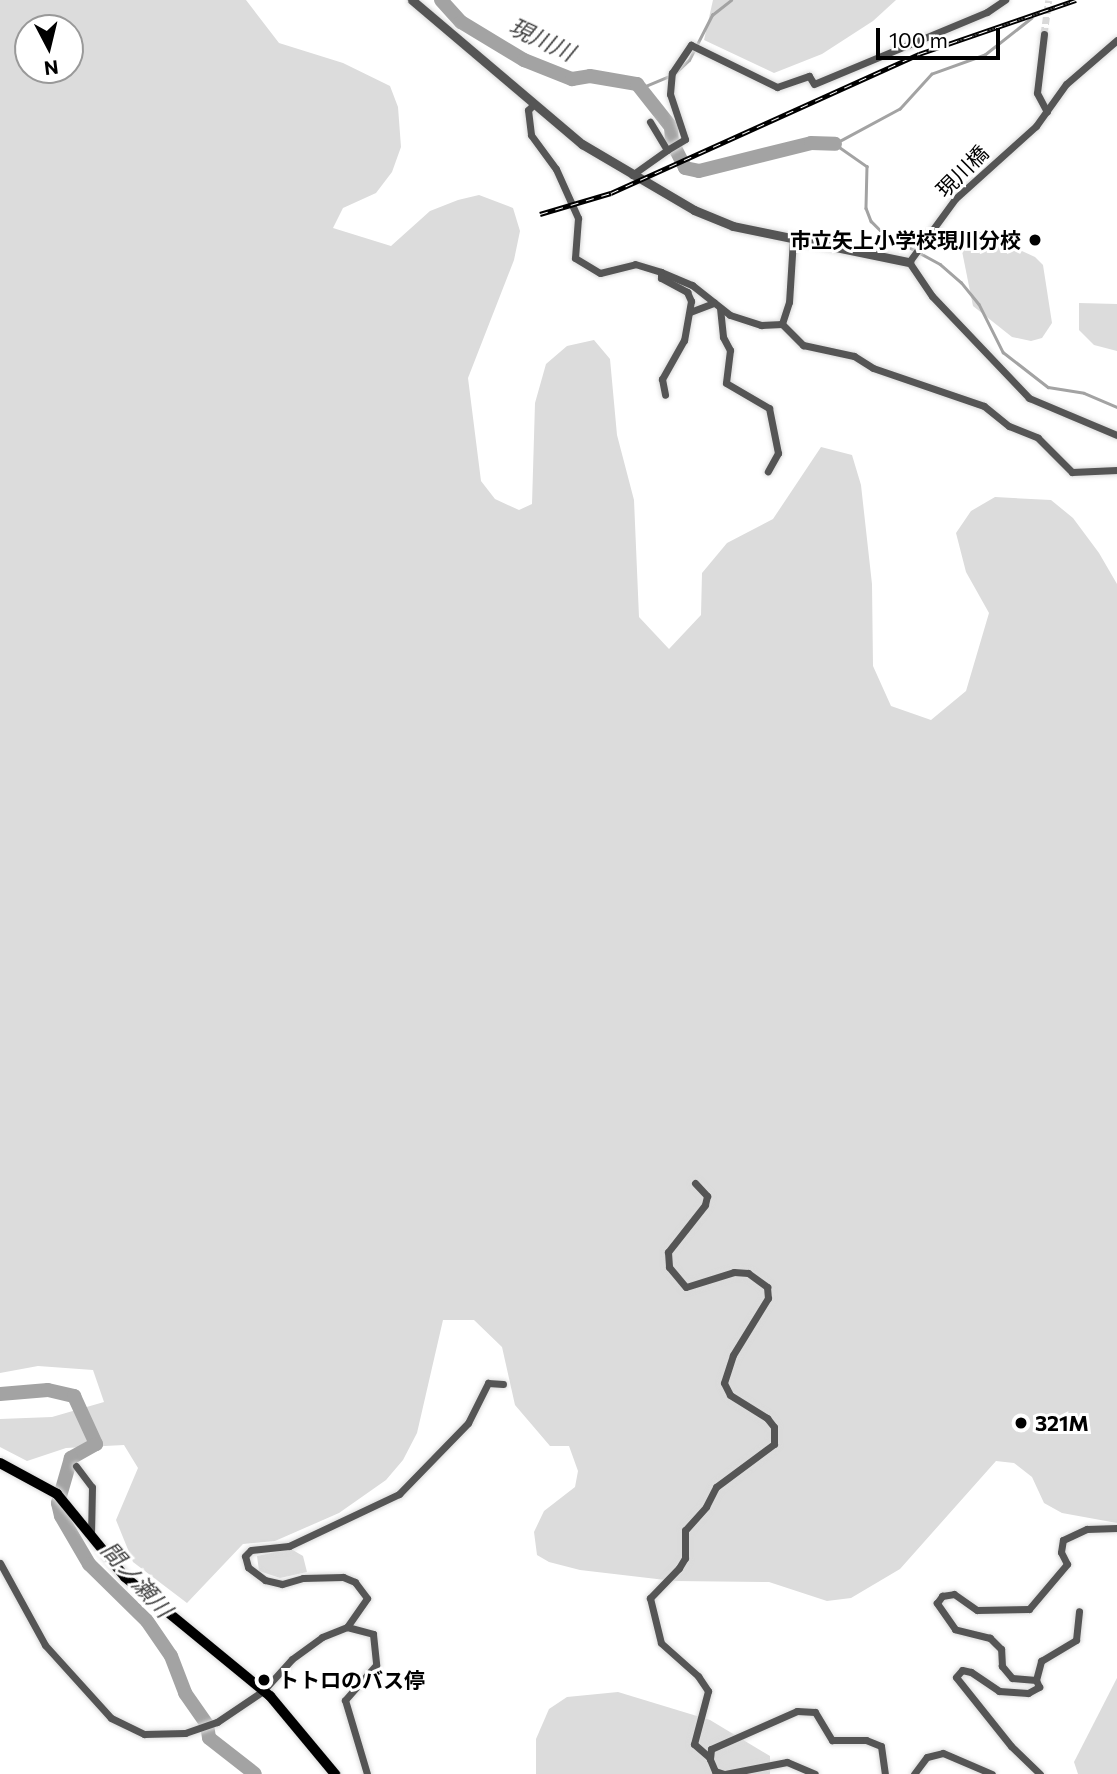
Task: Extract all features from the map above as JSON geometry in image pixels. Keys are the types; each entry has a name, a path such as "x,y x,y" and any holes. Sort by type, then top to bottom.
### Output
{"main road":[{"path":"0,1463 57,1494 125,1577 263,1691 294,1720 335,1774"}],"street":[{"path":"412,0 582,144 714,220 793,239 911,259 932,296 1029,398 1117,435"},
{"path":"632,175 685,139 670,94 672,77 691,45 777,87 809,76 814,84 988,12 1005,0"},
{"path":"1044,34 1037,93 1047,112"},
{"name":"現川橋","path":"911,259 955,199 1047,112 1066,84 1117,40"},
{"path":"533,105 528,110 531,135 556,169 578,218 575,258 600,273 635,264 682,279 717,305 761,326 782,324 810,348 854,356 873,368 984,406 1009,426 1033,435 1072,472 1117,470"},
{"path":"650,122 667,149"},
{"path":"782,324 789,302 793,239"},
{"path":"661,272 661,278 687,292 690,312 684,340 662,379 665,395"},
{"path":"690,312 717,305"},
{"path":"717,305 723,337 730,350 726,383 769,408 778,453 768,471"},
{"path":"695,1182 707,1196 705,1205 668,1252 670,1267 686,1287 734,1272 748,1273 767,1287 768,1298 733,1355 724,1382 730,1395 774,1427 774,1444 736,1469 716,1487 706,1507 690,1521 681,1540 685,1558 650,1598 661,1643 698,1676 708,1691 694,1744 715,1770 725,1774 787,1762 815,1774"},
{"path":"0,1563 45,1646 111,1718 144,1734 186,1733 217,1722 263,1691 292,1659 322,1637 347,1627 367,1598 355,1582 343,1577 303,1578 282,1584 265,1580 248,1567 245,1556 251,1550 289,1546 399,1494 468,1423 488,1383 503,1384"},
{"path":"76,1466 92,1487 91,1534"},
{"path":"1036,1680 1012,1678 1002,1666 1001,1649 990,1638 955,1629 937,1603 942,1596 954,1594 977,1610 1029,1608 1067,1564 1061,1552 1063,1540 1087,1529 1117,1528"},
{"path":"1040,1774 1011,1746 956,1677 962,1670 971,1672 1009,1694 1028,1693 1039,1687 1036,1680 1041,1661 1076,1640 1079,1611"},
{"path":"347,1627 373,1634 376,1665 345,1700 367,1774"},
{"path":"710,1762 711,1749 797,1711 815,1712 832,1740 866,1740 881,1746 885,1774"},
{"path":"914,1774 927,1757 943,1753 992,1774"}],"shaded area":[{"path":"0,0 246,0 279,43 343,63 390,86 398,107 401,147 392,172 376,193 343,208 333,228 391,246 430,211 458,200 479,195 513,208 520,231 514,260 468,378 481,481 495,499 519,510 532,504 535,403 546,364 567,346 594,340 610,359 617,435 634,500 639,617 669,649 701,615 702,573 727,543 773,519 821,447 852,455 861,485 872,584 873,666 891,706 931,720 966,691 989,613 966,572 956,533 971,511 995,497 1051,500 1073,518 1099,553 1117,584 1117,1523 1062,1513 1044,1503 1032,1477 1014,1463 996,1461 900,1569 851,1598 827,1601 769,1582 674,1581 580,1570 549,1562 537,1555 534,1532 544,1511 575,1487 578,1471 569,1446 550,1446 515,1405 502,1347 474,1320 443,1320 417,1433 403,1460 386,1480 339,1513 275,1541 243,1544 187,1603 133,1562 116,1520 138,1468 124,1445 66,1448 27,1461 0,1447 0,1419 52,1417 104,1402 93,1370 38,1366 0,1373"},
{"path":"713,0 896,0 873,21 822,54 774,73 704,40"},
{"path":"974,229 1035,257 1043,265 1052,323 1042,338 1031,341 1012,337 973,306 962,251 963,237"},
{"path":"1079,303 1117,304 1117,351 1094,345 1079,330"},
{"path":"291,1549 303,1556 307,1572 280,1578 259,1571 257,1556"},
{"path":"1117,1678 1117,1774 1078,1774 1074,1762"},
{"path":"618,1692 710,1720 770,1756 770,1774 536,1774 536,1739 549,1709 567,1697"}],"waterway":[{"name":"現川川","path":"441,0 461,22 524,60 572,79 590,76 637,84 671,127 672,142 685,168 699,171 811,143 835,144"},
{"path":"675,73 689,60 712,15 731,0"},
{"path":"1032,18 985,55 932,74 900,109 835,144 867,166 866,208 871,221 883,233 940,264 961,282 979,304 1003,352 1048,387 1084,393 1117,407"},
{"path":"641,88 669,76"},
{"name":"間ノ瀬川","path":"0,1394 48,1390 74,1396 96,1444 71,1458 58,1503 61,1516 89,1564 147,1621 171,1656 185,1693 207,1725 209,1738 255,1774"}],"tunnel":[{"path":"1044,34 1049,0"}],"railway":[{"path":"540,214 611,193 919,54 1076,0"}],"place":[{"name":"市立矢上小学校現川分校","path":"1035,240"},
{"name":"321M","path":"1021,1423"},
{"name":"トトロのバス停","path":"264,1680"}]}
